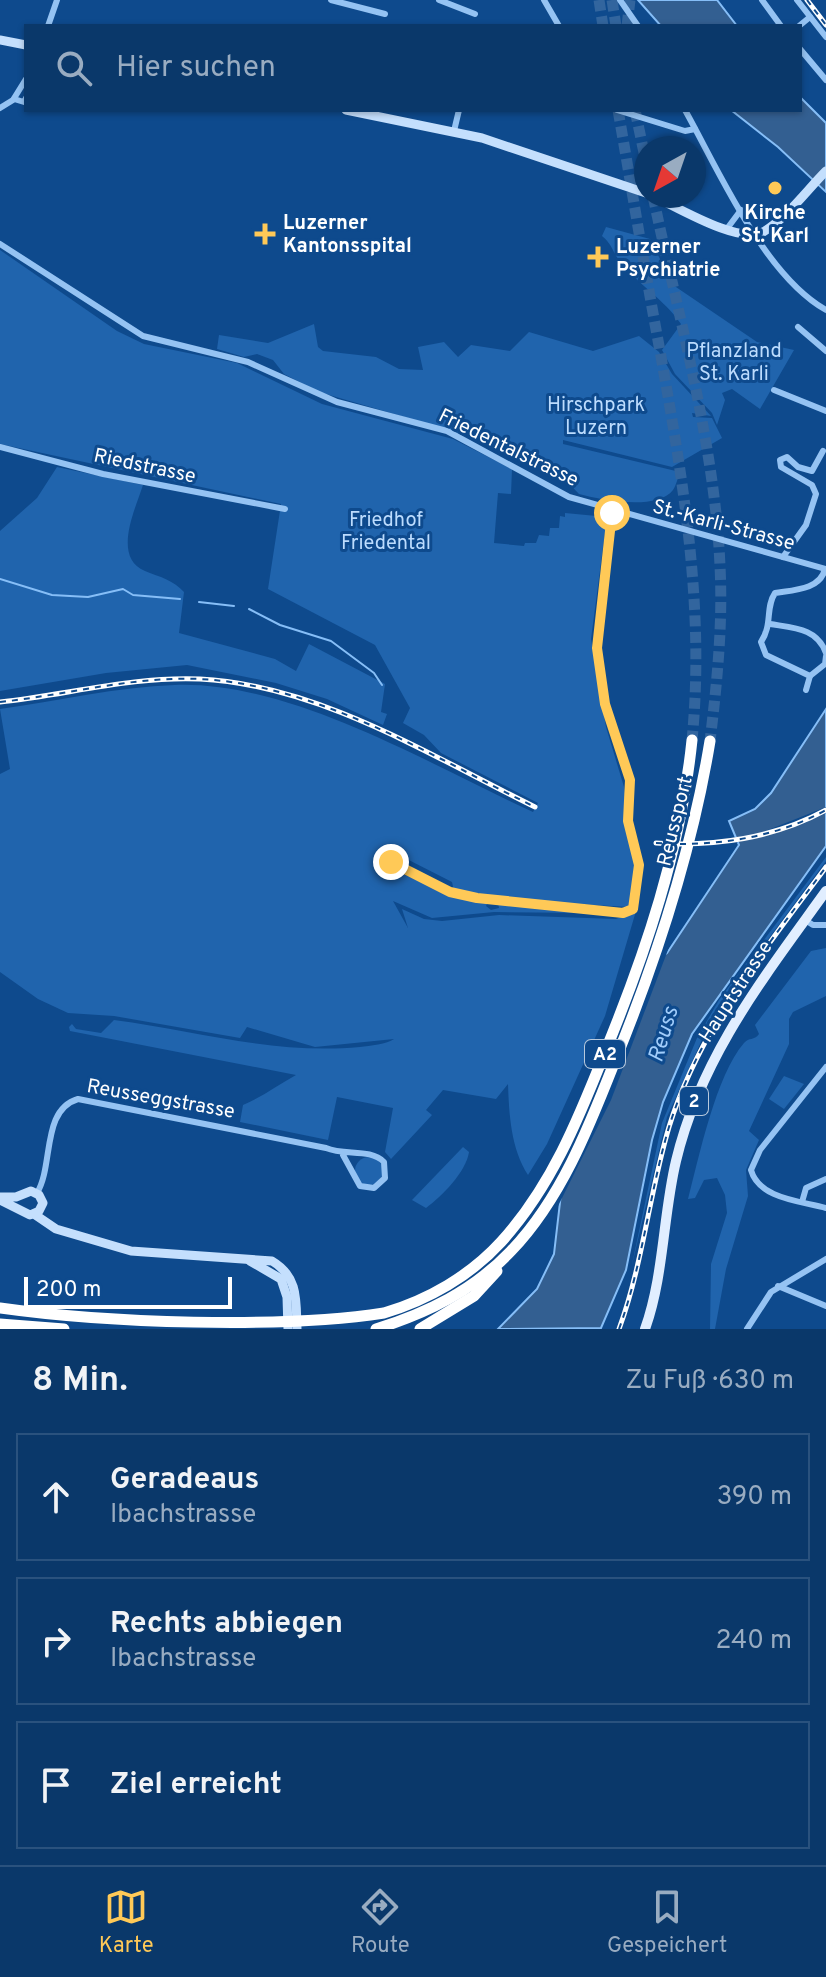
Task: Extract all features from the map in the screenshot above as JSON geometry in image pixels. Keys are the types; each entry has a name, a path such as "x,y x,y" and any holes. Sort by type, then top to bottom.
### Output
{"highway":[{"name":"A2","path":"0,1308 197,1326 308,1325 363,1318 422,1299 466,1273 500,1243 541,1189 574,1128 617,1024 656,913 679,824 692,740"},
{"name":"Reussport","path":"509,1254 535,1222 572,1159 602,1095 669,908 694,827 710,741"},
{"name":"A2","path":"376,1329 447,1301 509,1254"},
{"path":"420,1329 474,1296 509,1254"},
{"path":"0,1324 64,1329"}],"main road":[{"path":"0,40 24,45"},
{"path":"356,112 454,131 634,188"},
{"path":"679,208 726,230 757,235 769,228 826,171"},
{"name":"Hauptstrasse","path":"645,1329 675,1162 698,1090 736,1017 809,923 826,891"},
{"path":"0,1198 37,1193 51,1219 68,1231"},
{"path":"20,1208 22,1195"},
{"path":"0,1198 53,1227 149,1254 270,1260 288,1274 294,1285 288,1329"},
{"path":"34,1214 42,1206"},
{"path":"292,1316 297,1329"}],"street":[{"path":"49,24 57,0"},
{"path":"331,0 385,14"},
{"path":"439,0 475,14"},
{"path":"544,0 558,24"},
{"path":"620,0 637,24"},
{"path":"762,0 780,24"},
{"path":"797,0 826,37"},
{"path":"801,24 810,17"},
{"path":"802,51 826,80"},
{"path":"0,108 14,99 24,82"},
{"path":"14,99 24,102"},
{"path":"454,131 459,112"},
{"path":"623,112 685,131 695,129"},
{"path":"647,112 650,121"},
{"path":"686,112 741,210 783,272 802,293 826,310"},
{"path":"726,230 741,210"},
{"name":"Friedentalstrasse","path":"0,244 143,336 248,362 337,402 447,431 522,469 553,491 613,510"},
{"path":"798,327 826,351"},
{"path":"774,390 826,411"},
{"name":"Riedstrasse","path":"0,447 103,474 285,509"},
{"path":"783,557 806,525 816,494 813,486 785,470 780,460 787,457 798,467 812,471 823,451"},
{"path":"391,862 450,892 477,898 623,913 633,909 639,865 628,821 630,780 605,704 597,648 613,510"},
{"name":"St.-Karli-Strasse","path":"613,510 826,569"},
{"path":"810,676 762,650 761,642 770,624 770,604 775,593 814,585 826,569"},
{"path":"770,624 817,636 826,655 825,664 810,676 806,690"},
{"path":"809,923 826,925"},
{"path":"826,1070 818,1084 760,1150 751,1170 760,1187 826,1208"},
{"name":"Reusseggstrasse","path":"37,1193 44,1179 56,1116 65,1105 78,1099 326,1148 343,1155 369,1153 379,1157 386,1166 385,1178 374,1188 360,1186 343,1155"},
{"path":"802,1202 806,1188 826,1179"},
{"path":"747,1329 760,1305 778,1286 826,1259"},
{"path":"778,1286 826,1306"}],"green space":[{"name":"Pflanzland St. Karli","path":"606,227 650,239 673,285 757,342 794,350 760,409 732,389 722,393 725,400 717,425 712,413 675,374 662,350 681,324 619,260 602,236"},
{"name":"Friedhof Friedental","path":"0,250 117,331 144,344 237,363 322,404 453,439 512,469 511,494 498,493 494,543 524,546 525,543 536,543 539,535 549,536 550,528 559,528 560,516 565,517 565,513 607,517 591,639 606,727 624,787 636,864 629,907 522,901 454,891 452,882 395,853 388,862 389,868 453,896 488,902 486,906 491,910 499,908 498,903 592,913 494,912 432,918 393,901 408,928 402,909 424,919 442,921 499,915 616,919 636,911 605,1016 547,1144 528,1175 514,1143 508,1084 496,1099 443,1090 426,1110 432,1115 391,1159 385,1152 393,1108 337,1097 328,1140 240,1122 243,1105 296,1075 70,1031 69,1027 72,1024 76,1029 101,1033 114,1020 297,1048 360,1047 394,1039 315,1047 247,1027 240,1038 114,1016 68,1013 38,999 0,972 0,774 10,769 0,709 153,686 220,687 266,696 358,729 533,812 538,803 441,753 424,735 403,723 410,708 375,645 268,589 281,504 0,444"},
{"name":"Hirschpark Luzern","path":"314,324 318,347 323,351 376,357 399,369 423,370 418,347 444,342 458,357 471,345 510,351 529,332 593,351 639,336 659,352 672,374 711,416 692,413 693,417 712,418 722,438 672,467 563,440 563,444 680,472 673,490 655,500 628,502 601,499 579,494 560,472 542,460 470,428 465,428 466,435 319,392 284,374 273,360 257,354 244,357 217,349 219,335 268,343"},
{"path":"57,467 143,485 131,520 130,555 135,564 145,571 171,582 184,592 179,633 275,659 296,671 309,644 385,684 381,712 387,714 383,725 327,699 276,683 187,665 106,673 0,691 0,531 37,498"},
{"path":"826,857 715,1011 667,1117 631,1269 662,1123 697,1038 719,1000"},
{"path":"826,948 826,996 793,1012 789,1019 789,1044 749,1131 759,1140 746,1170 748,1196 726,1269 715,1329 710,1329 711,1264 727,1213 725,1195 717,1178 704,1180 695,1198 688,1199 710,1117 734,1057 746,1041 759,1034 755,1025 811,951"},
{"path":"784,1076 804,1084 784,1109 769,1099"},
{"path":"463,1147 469,1152 467,1160 446,1190 426,1208 412,1200"},
{"path":"369,1157 379,1161 383,1171 379,1181 369,1185 359,1181 355,1171 359,1161"}],"water":[{"path":"638,0 717,0 735,24 659,24"},
{"path":"802,99 826,123 826,192 778,147 734,112 802,112"},
{"name":"Reuss","path":"826,709 826,846 692,1034 663,1102 652,1140 626,1270 601,1328 498,1329 537,1289 554,1254 567,1142 644,969 667,953 739,845 729,821 755,809 771,793"}],"pier":[{"path":"826,807 826,813 805,823 735,843 733,838 763,832"},
{"path":"671,942 611,1100 557,1208 563,1141 597,1050 640,967"}],"waterway":[{"path":"0,579 52,595 88,597 123,589 133,595 180,599"},
{"path":"199,602 234,606"},
{"path":"249,609 280,625 331,641 374,673 382,685"}],"tunnel":[{"path":"599,0 603,24"},
{"path":"612,0 616,24"},
{"path":"627,24 630,0"},
{"path":"618,112 677,448 690,544 696,642 692,740"},
{"path":"635,112 640,136"},
{"path":"656,208 694,380 717,520 721,610 710,741"}],"railway":[{"path":"807,0 826,25"},
{"path":"0,702 150,680 200,679 244,684 288,694 373,726 535,807"},
{"path":"656,843 722,842 765,834 826,810"},
{"path":"619,1329 634,1279 662,1152 682,1091 736,991 826,867"}],"place":[{"name":"Kirche St. Karl","path":"775,188"},
{"name":"Luzerner Kantonsspital","path":"265,234"},
{"name":"Luzerner Psychiatrie","path":"598,257"}],"route":[{"path":"391,862 450,892 477,898 623,913 633,909 638,893 639,865 628,821 630,780 605,704 597,648 612,513"}]}
